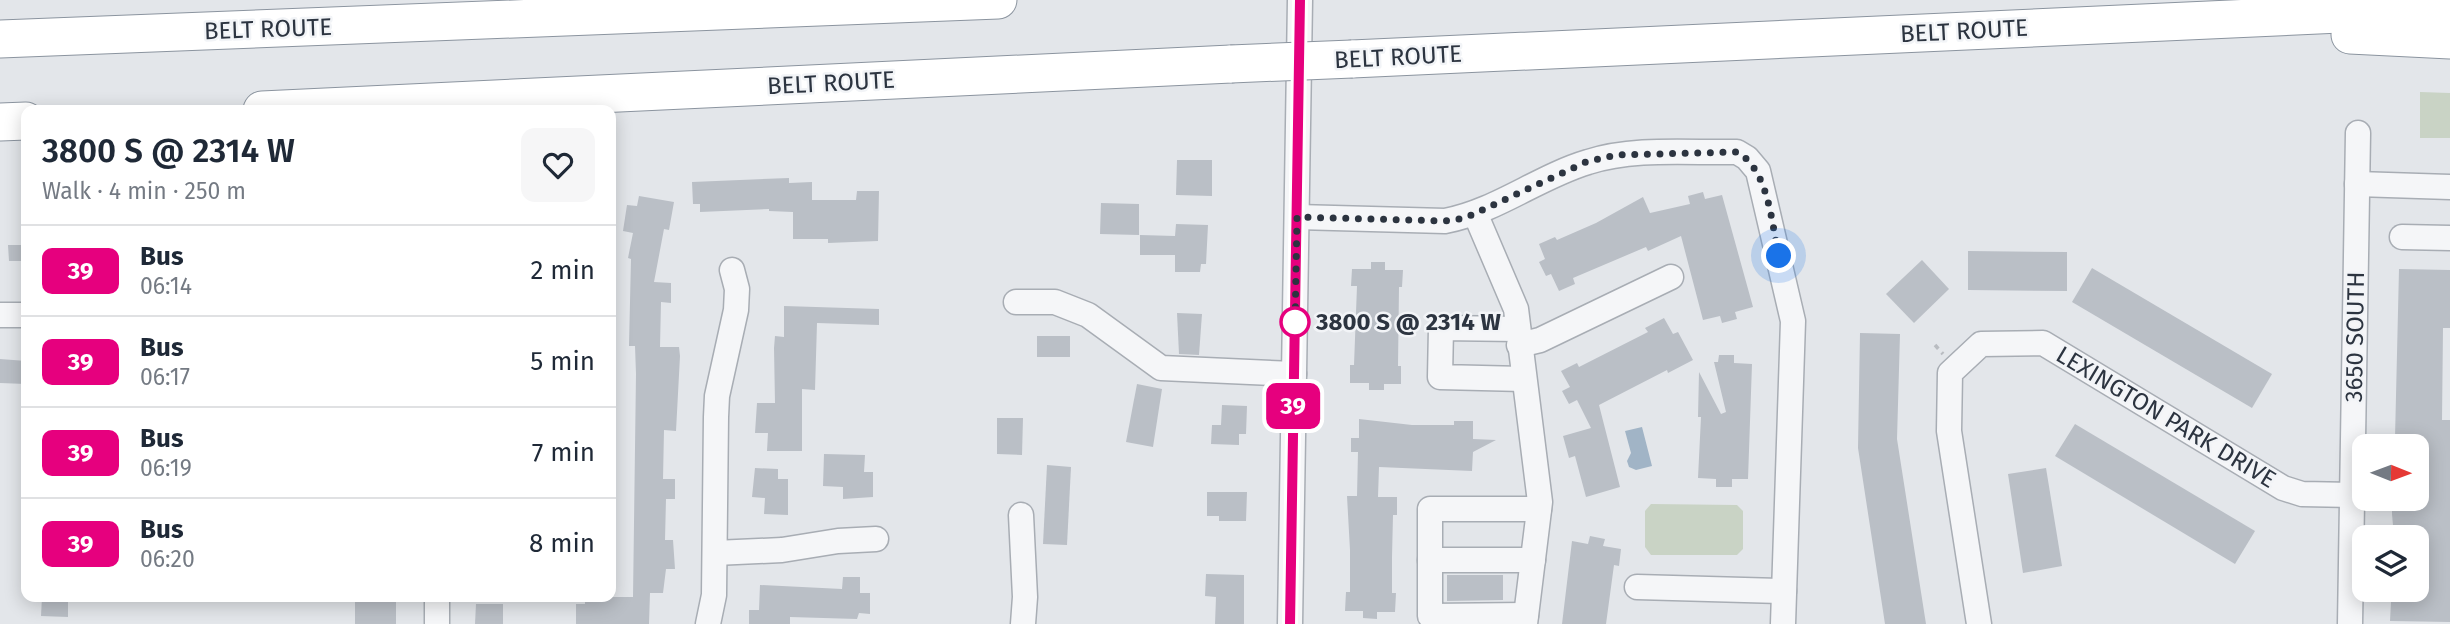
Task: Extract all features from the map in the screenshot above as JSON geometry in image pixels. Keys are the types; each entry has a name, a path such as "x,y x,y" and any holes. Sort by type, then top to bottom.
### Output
{"highway":[{"name":"BELT ROUTE","path":"0,39 998,0"},
{"name":"BELT ROUTE","path":"367,105 2450,9"},
{"path":"2118,23 2450,40"},
{"path":"0,122 21,121"}],"street":[{"path":"1290,624 1300,0"},
{"name":"3650 SOUTH","path":"2354,434 2358,133"},
{"path":"1297,217 1445,221 1475,213 1586,162 1616,155 1737,152 1747,158 1758,171 1793,321 1783,624"},
{"path":"2357,184 2450,187"},
{"path":"1475,213 1516,309 1539,509 1525,620 1430,616 1430,509 1539,509"},
{"path":"2402,237 2450,238"},
{"path":"708,624 714,595 716,407 736,310 737,289 732,270"},
{"path":"1523,379 1440,377 1441,328 1540,340 1671,278"},
{"path":"1016,302 1055,302 1088,315 1160,368 1294,374"},
{"path":"0,315 21,315"},
{"name":"LEXINGTON PARK DRIVE","path":"1979,624 1949,431 1950,373 1981,344 2043,343 2283,488 2302,494 2352,495"},
{"name":"3650 SOUTH","path":"2350,624 2353,511"},
{"path":"1021,515 1025,597 1023,624"},
{"path":"715,553 782,551 838,541 876,539"},
{"path":"1430,560 1533,560"},
{"path":"1637,587 1784,590"},
{"path":"436,624 437,602"}],"green space":[{"path":"2420,92 2450,93 2450,138 2420,138"},
{"path":"1651,504 1737,505 1743,511 1743,549 1737,555 1651,555 1645,547 1645,511"}],"water":[{"path":"1642,427 1652,466 1636,470 1629,467 1627,461 1631,453 1625,431"}],"building":[{"path":"1177,160 1212,160 1212,196 1176,195"},
{"path":"789,178 789,183 812,182 812,200 856,200 857,191 879,191 878,241 828,243 828,239 793,239 793,212 769,209 700,212 700,204 693,204 692,182"},
{"path":"1703,192 1705,199 1722,195 1753,307 1735,312 1737,319 1722,323 1720,316 1703,320 1681,236 1648,251 1646,247 1573,278 1575,284 1559,291 1551,274 1546,276 1539,262 1545,259 1539,244 1555,237 1557,240 1596,223 1643,197 1650,213 1690,204 1688,196"},
{"path":"639,196 674,202 669,230 664,229 654,282 671,283 671,303 661,302 660,347 679,347 680,356 676,431 664,430 663,479 675,479 675,499 666,499 665,540 673,540 675,569 666,569 663,593 650,593 649,624 576,624 576,604 616,602 616,597 633,597 636,374 635,346 629,346 631,259 628,258 633,233 623,231 627,205 637,206"},
{"path":"1101,203 1139,204 1139,235 1100,234"},
{"path":"1176,224 1208,225 1206,264 1201,264 1200,272 1175,272 1175,255 1140,255 1140,235 1175,236"},
{"path":"8,245 21,245 21,261 9,261"},
{"path":"1968,251 2067,252 2067,291 1968,290"},
{"path":"1922,260 1949,289 1914,323 1886,294"},
{"path":"1371,262 1385,262 1385,270 1403,270 1402,287 1399,287 1398,366 1401,366 1401,384 1384,384 1384,390 1369,390 1369,383 1350,383 1350,365 1354,365 1357,286 1351,286 1352,269 1371,269"},
{"path":"2092,268 2272,374 2252,408 2072,302"},
{"path":"2399,269 2450,270 2450,328 2443,328 2442,420 2450,420 2450,622 2390,621 2391,602 2429,602 2429,525 2393,525 2392,511 2429,511 2429,434 2395,434"},
{"path":"784,306 879,309 879,325 817,323 815,390 802,389 802,451 767,451 768,433 755,433 757,403 775,403 775,336 784,337"},
{"path":"1177,313 1202,314 1199,355 1179,354"},
{"path":"1664,318 1673,334 1678,332 1693,360 1668,373 1667,370 1599,405 1620,487 1586,497 1575,456 1569,458 1563,436 1591,428 1577,400 1569,404 1562,391 1570,387 1561,371 1577,363 1579,367 1648,332 1645,328"},
{"path":"1860,333 1900,334 1897,439 1926,624 1885,624 1858,448"},
{"path":"1037,336 1070,336 1070,357 1037,357"},
{"path":"1719,355 1734,355 1734,363 1752,364 1748,479 1732,479 1732,487 1716,487 1716,479 1698,478 1701,417 1698,417 1699,372 1721,414 1726,412 1714,362 1718,362"},
{"path":"0,359 21,361 21,384 0,383"},
{"path":"1137,384 1162,389 1153,447 1126,442"},
{"path":"1222,405 1247,406 1246,434 1239,434 1239,445 1211,444 1212,425 1221,425"},
{"path":"997,418 1023,418 1022,455 997,454"},
{"path":"1359,419 1412,425 1454,425 1454,421 1473,421 1473,439 1496,440 1473,452 1472,471 1379,467 1378,497 1397,497 1397,515 1393,515 1392,557 1392,593 1396,593 1395,612 1377,612 1377,619 1363,618 1363,611 1345,611 1346,592 1350,592 1347,496 1357,496 1358,452 1351,452 1351,438 1359,438"},
{"path":"2075,424 2255,531 2235,564 2055,456"},
{"path":"824,454 865,455 864,472 873,472 873,497 843,499 843,487 823,486"},
{"path":"1047,465 1071,467 1067,545 1043,544"},
{"path":"755,468 778,469 778,479 788,479 788,515 764,514 765,498 752,497"},
{"path":"2046,468 2062,566 2023,573 2008,474"},
{"path":"1207,492 1247,492 1246,521 1219,521 1219,516 1207,516"},
{"path":"1590,536 1605,539 1603,546 1621,549 1619,566 1614,565 1606,624 1562,624 1572,541 1588,544"},
{"path":"1206,574 1244,575 1244,624 1215,624 1216,597 1205,596"},
{"path":"1447,575 1503,575 1503,600 1447,601"},
{"path":"843,577 860,577 860,593 870,593 870,614 859,613 857,619 790,617 790,624 749,624 749,610 759,610 760,585 842,589"},
{"path":"42,602 68,602 68,617 41,616"},
{"path":"355,602 396,602 396,624 355,624"},
{"path":"476,604 503,604 503,624 475,624"}],"bus line":[{"name":"39","path":"1290,624 1300,0"}],"place":[{"name":"3800 S @ 2314 W","path":"1295,322"}],"route":[{"path":"1295,322 1295,327 1297,217 1445,221 1465,218 1514,198 1586,162 1616,155 1737,152 1747,158 1758,171 1779,256"}]}
